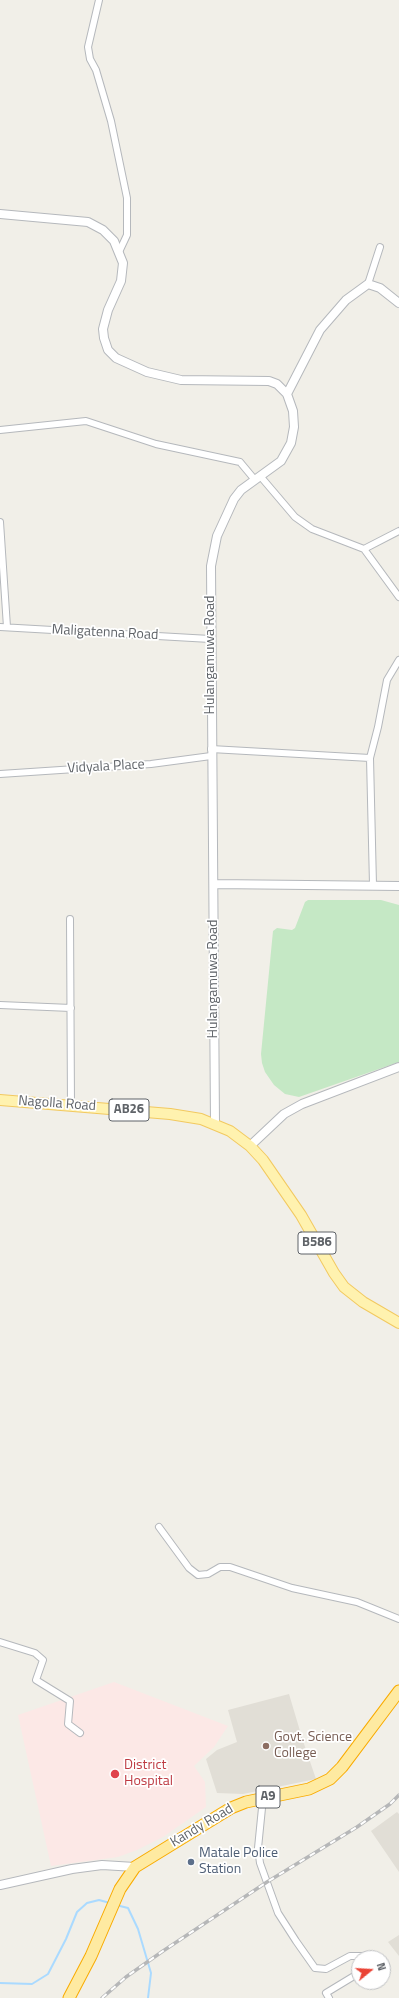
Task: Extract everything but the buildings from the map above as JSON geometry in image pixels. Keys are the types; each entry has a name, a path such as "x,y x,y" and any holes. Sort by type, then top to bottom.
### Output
{"highway":[{"name":"Kandy Road","path":"69,1998 84,1969 120,1889 136,1867 220,1813 246,1802 309,1789 330,1779 342,1767 399,1690"}],"main road":[{"name":"Nagolla Road","path":"0,1100 170,1114 215,1124 230,1131 250,1146"},
{"name":"B586","path":"250,1146 281,1184 338,1280 363,1302 399,1323"}],"street":[{"path":"99,0 88,47 90,59 96,70 111,121 127,198 127,235 119,252"},
{"path":"0,214 88,222 103,230 114,241 123,263 121,281 108,310 103,329 108,350 116,358 147,372 181,380 269,381 277,384 287,394 320,330 346,300 368,284 380,247"},
{"path":"368,284 380,288 399,303"},
{"name":"Hulangamuwa Road","path":"215,1124 214,884 210,639 211,566 217,536 234,499 241,490 281,461 291,443 294,428 293,411 287,394"},
{"path":"0,430 86,421 156,444 240,462 258,478 295,517 312,529 364,549 399,597"},
{"path":"0,522 7,627"},
{"path":"364,549 399,531"},
{"name":"Maligatenna Road","path":"0,627 210,639"},
{"path":"373,885 370,758 378,727 387,680 399,660"},
{"name":"Vidyala Place","path":"0,774 151,764 211,753 370,758"},
{"path":"214,884 399,886"},
{"path":"70,919 71,1106"},
{"path":"0,1005 71,1008"},
{"path":"250,1146 284,1114 302,1104 399,1067"},
{"path":"159,1527 189,1568 198,1575 208,1574 220,1567 230,1566 292,1588 357,1602 399,1619"},
{"path":"0,1642 34,1653 43,1660 36,1680 70,1701 68,1724 80,1733"},
{"path":"263,1798 259,1857 278,1913 315,1968 326,1969 351,1956"},
{"path":"0,1885 72,1869 102,1865 136,1867"},
{"path":"329,1998 326,1993 351,1978"}],"shaded area":[{"name":"District Hospital","path":"114,1682 228,1726 214,1747 194,1766 205,1782 206,1807 163,1837 137,1850 118,1857 51,1866 18,1715"},
{"name":"Govt. Science College","path":"289,1694 316,1779 243,1794 217,1793 206,1759 217,1750 237,1742 228,1710"},
{"path":"397,1812 399,1814 399,1872 371,1831"},
{"path":"399,1935 399,1956 388,1942"}],"green space":[{"path":"308,900 381,900 399,905 399,1062 299,1097 285,1094 274,1085 265,1072 261,1054 273,931 277,928 292,930 295,928 305,902"}],"waterway":[{"path":"0,1983 32,1984 48,1974 66,1939 77,1912 87,1903 99,1900 110,1903"},
{"path":"116,1905 128,1908 138,1929 151,1973 148,1998"}],"railway":[{"path":"102,1998 126,1977 163,1951 267,1882 357,1827 390,1804 399,1795"}],"place":[{"name":"Govt. Science College","path":"266,1746"},
{"name":"District Hospital","path":"115,1774"},
{"name":"Matale Police Station","path":"191,1862"}]}
